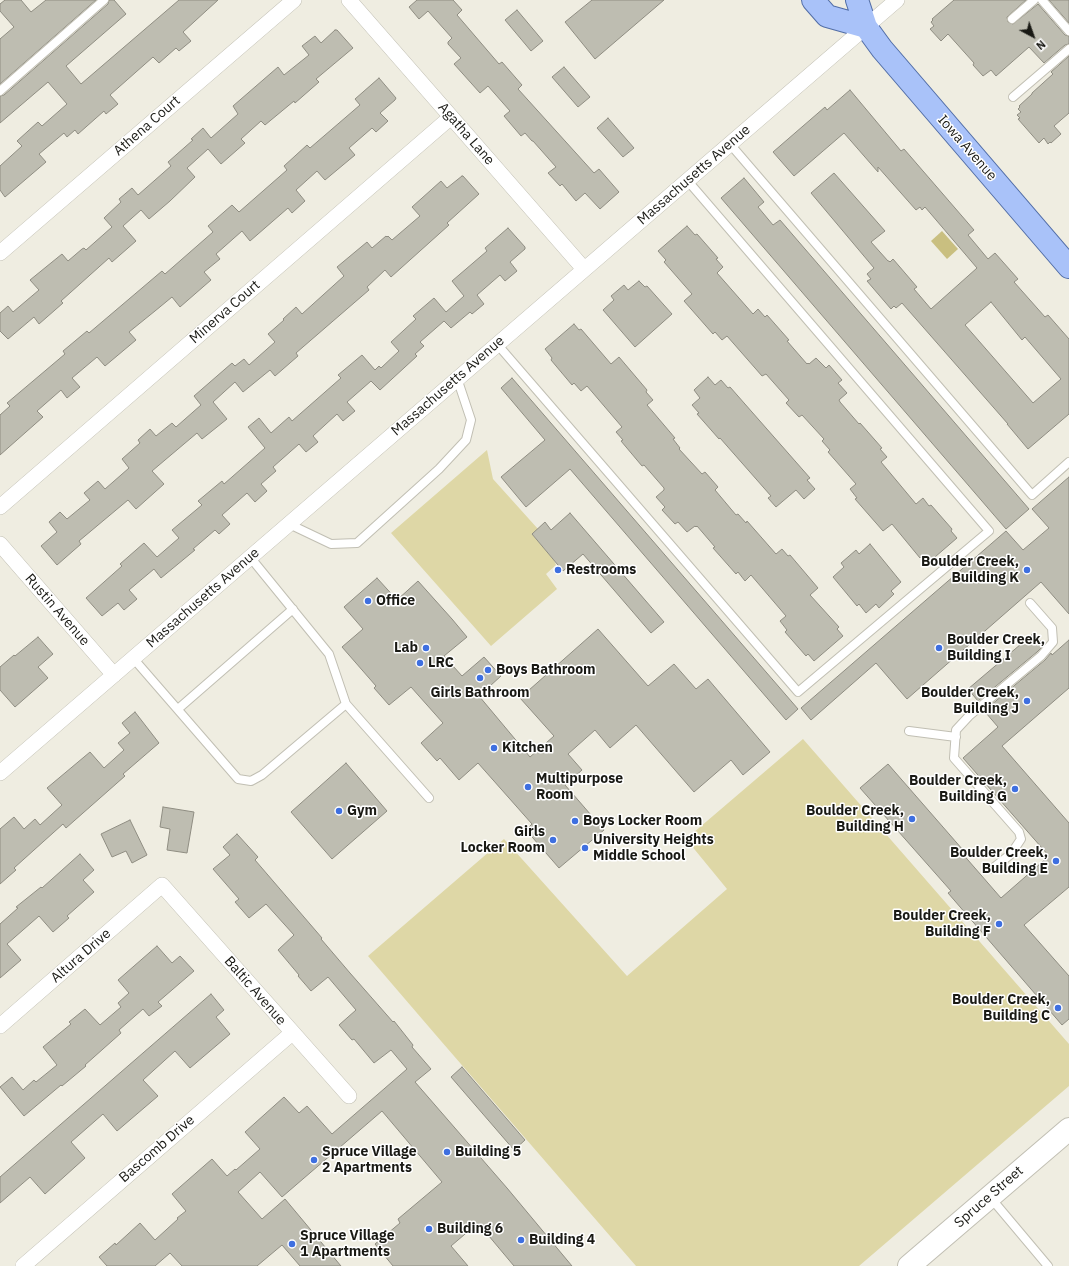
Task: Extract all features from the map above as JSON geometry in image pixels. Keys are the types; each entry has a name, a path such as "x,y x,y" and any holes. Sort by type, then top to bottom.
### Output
{"main road":[{"path":"813,0 827,16 866,27"},
{"name":"Iowa Avenue","path":"857,0 866,27 882,49 1069,267"}],"street":[{"name":"Athena Court","path":"0,253 294,0"},
{"name":"Agatha Lane","path":"349,0 584,269"},
{"name":"Massachusetts Avenue","path":"0,773 897,0"},
{"name":"Minerva Court","path":"0,507 451,117"},
{"name":"Rustin Avenue","path":"0,544 114,675"},
{"name":"Altura Drive","path":"0,1026 162,885"},
{"name":"Baltic Avenue","path":"162,885 349,1096"},
{"name":"Bascomb Drive","path":"23,1266 292,1033"},
{"name":"Spruce Street","path":"909,1266 1069,1129"}],"lane":[{"path":"0,90 104,0"},
{"path":"1012,18 1034,0"},
{"path":"1042,0 1069,31"},
{"path":"1013,96 1069,49"},
{"path":"730,144 1032,495 1069,462"},
{"path":"497,344 798,692 989,531 687,180"},
{"path":"289,524 331,544 357,543 439,469 466,440 471,420 457,378"},
{"path":"250,557 329,654 346,704 429,798"},
{"path":"992,869 1011,854 1021,839 1019,832 954,758 956,730 969,716 1041,656 1053,642 1052,628 1030,603"},
{"path":"178,709 293,609"},
{"path":"133,658 238,779 251,781 262,775 346,704"},
{"path":"909,731 956,737"},
{"path":"990,1197 1048,1266"}],"shaded area":[{"path":"942,231 958,249 947,259 931,241"},
{"path":"487,450 493,479 538,529 532,534 554,560 556,565 546,574 557,589 491,646 391,533"},
{"path":"803,739 1069,1044 1069,1086 859,1266 636,1266 368,956 504,839 627,976 727,889 686,839"}],"building":[{"path":"5,0 21,0 31,12 46,0 96,0 0,84 0,39 14,27 0,11 0,4"},
{"path":"109,0 114,0 126,14 66,66 81,84 179,0 218,0 183,32 191,41 179,51 176,48 159,63 153,57 110,95 118,104 106,114 104,111 78,134 75,130 67,137 64,133 39,154 46,162 5,197 0,190 0,166 22,146 17,141 38,122 42,126 67,104 48,82 0,123 0,96 4,95 108,4"},
{"path":"417,0 453,0 462,10 457,15 499,64 502,62 522,85 518,89 594,173 599,169 619,192 600,209 585,193 576,201 562,184 560,186 548,173 556,167 525,133 521,136 504,116 510,111 488,86 480,93 454,64 461,58 448,44 452,38 428,11 419,19 409,7"},
{"path":"592,0 664,0 595,59 565,22"},
{"path":"954,0 1026,0 1007,17 1008,22 1013,24 1038,4 1065,35 1069,36 1069,44 1065,45 1044,63 1029,47 996,76 991,70 983,76 973,65 974,63 948,34 941,41 930,29 934,26 931,22 933,20 932,19"},
{"path":"1049,0 1069,0 1069,23"},
{"path":"517,10 543,41 531,51 505,20"},
{"path":"335,30 337,30 353,48 316,79 319,82 295,103 294,101 265,125 261,121 241,139 245,143 221,164 208,149 187,168 195,177 170,201 149,219 141,210 123,226 136,241 112,262 109,258 61,301 63,303 39,324 34,317 8,339 0,331 0,313 8,306 13,312 39,290 30,280 62,254 68,261 82,249 84,248 86,250 112,227 104,218 121,202 119,199 132,188 138,195 171,166 168,162 193,140 191,139 203,128 211,138 238,114 233,106 278,67 284,75 309,55 302,46 315,36 321,43"},
{"path":"1069,56 1069,113 1054,126 1061,134 1051,143 1050,142 1048,144 1044,138 1039,143 1018,119 1020,118 1017,115 1021,112 1018,109 1020,107 1019,106 1053,74 1051,72"},
{"path":"564,67 590,97 578,107 552,77"},
{"path":"379,78 396,98 380,113 388,121 376,132 372,128 349,148 355,155 325,180 317,171 296,190 305,201 292,213 288,208 250,241 242,231 216,254 220,259 204,272 211,280 180,307 172,297 129,332 136,340 105,366 97,357 72,378 80,387 67,398 61,390 37,411 43,417 0,455 0,415 10,406 7,403 65,354 63,351 87,331 89,333 162,271 165,274 213,232 208,226 232,205 239,212 287,170 284,166 307,145 310,148 360,105 355,99"},
{"path":"850,90 901,151 904,149 974,230 968,235 988,259 995,253 1018,279 1014,282 1045,317 1048,315 1069,339 1069,414 1028,449 902,303 896,308 894,306 891,309 867,281 871,279 867,274 874,268 811,193 834,173 885,231 871,242 888,261 890,262 893,259 917,287 914,289 931,309 977,268 925,207 922,210 920,207 916,210 878,167 878,172 844,133 794,176 773,152 825,107 827,110","holes":["991,302 1022,340 1025,337 1061,379 1033,403 965,325"]},
{"path":"608,118 634,148 623,157 597,128"},
{"path":"462,176 479,194 447,223 449,225 391,277 385,270 367,287 369,290 296,353 298,356 275,376 270,370 243,392 235,382 213,402 227,419 202,439 197,433 152,471 164,484 136,509 128,500 79,541 81,544 57,565 41,546 57,532 49,522 60,512 67,519 90,500 84,493 98,481 105,489 129,468 122,459 140,443 138,440 150,429 156,436 172,423 176,427 201,405 194,396 232,363 235,366 244,359 249,365 275,342 268,334 284,320 283,319 296,307 302,314 344,276 337,267 367,242 372,248 386,236 392,240 420,216 412,207 441,181 447,188"},
{"path":"744,178 764,202 758,207 773,225 780,220 1029,509 1006,529 721,198"},
{"path":"687,226 695,235 697,234 718,258 716,259 723,267 717,273 753,314 758,309 765,317 767,315 789,340 787,341 807,364 816,358 826,368 829,365 842,380 838,383 847,393 839,400 840,402 882,448 880,449 887,457 881,462 916,504 923,498 952,529 951,531 957,538 928,563 922,556 920,558 892,524 883,531 855,499 857,498 850,489 856,484 828,452 830,450 822,441 824,439 802,415 799,417 786,403 789,400 766,374 762,376 727,336 722,340 715,332 713,334 684,301 692,294 664,262 666,260 658,251"},
{"path":"508,228 525,247 525,249 510,262 517,271 505,281 500,275 477,295 484,304 472,314 470,312 451,328 444,321 420,342 424,346 415,354 417,356 380,390 371,381 347,402 355,411 343,421 337,414 313,436 318,442 306,452 299,444 273,467 276,471 261,484 267,491 255,502 247,493 222,515 230,524 219,534 215,530 193,549 195,550 161,578 154,569 129,590 137,599 124,610 118,603 102,616 86,598 122,566 120,564 144,543 157,557 179,538 172,530 202,505 198,501 222,481 224,484 265,448 248,427 259,418 271,433 289,417 292,421 341,378 338,375 362,355 375,370 379,366 381,368 399,351 391,342 416,319 413,316 434,298 446,312 464,296 452,281 487,251 485,248"},
{"path":"639,281 645,287 647,286 672,314 635,347 603,310 614,300 611,296 624,285 628,290"},
{"path":"574,324 579,330 581,329 611,364 619,357 647,390 646,392 653,400 647,405 675,438 673,439 680,448 679,449 702,474 705,472 718,487 715,490 736,515 738,514 746,523 747,521 776,554 782,549 788,556 790,555 818,588 810,595 839,627 837,629 843,636 814,661 808,654 806,656 785,632 787,630 780,621 786,616 751,575 745,581 738,572 736,574 713,548 715,547 697,526 687,532 678,522 675,524 662,510 665,507 656,497 664,490 664,488 644,465 642,466 621,441 623,440 616,432 622,427 587,386 581,391 574,383 572,385 551,360 552,358 545,349"},
{"path":"708,377 715,385 721,380 728,388 730,387 810,478 807,480 815,489 804,499 796,490 776,507 768,498 771,496 697,414 699,413 692,405 700,398 694,390"},
{"path":"512,378 798,709 786,720 570,469 526,507 501,477 545,440 501,388"},
{"path":"1069,477 1069,614 1041,582 907,699 876,663 811,720 801,708 1006,531 1023,550 1049,528 1032,509"},
{"path":"570,513 664,622 651,633 583,554 563,571 532,534 545,522 551,530"},
{"path":"870,544 901,582 891,591 894,594 879,608 876,604 866,613 859,604 857,606 833,577 844,567 841,563 856,550 859,554"},
{"path":"377,578 397,600 418,581 452,619 467,637 444,656 462,676 484,657 501,676 479,696 530,757 554,736 520,698 598,629 648,686 674,664 696,689 708,679 770,752 743,775 731,760 694,792 636,725 610,748 595,730 568,754 582,770 565,785 604,830 559,868 526,830 532,824 478,763 459,780 440,758 437,761 421,743 443,723 411,687 389,705 374,688 376,686 342,647 363,629 344,607"},
{"path":"1034,633 1044,645 978,701 968,689"},
{"path":"38,637 53,654 38,667 48,678 15,707 0,690 0,667"},
{"path":"1069,640 1069,688 1002,746 1069,823 1069,887 1024,925 1069,976 1069,1019 1062,1025 948,893 951,891 860,788 888,764 963,850 961,852 1001,898 1049,856 963,758 998,727 985,710 1045,660 1051,653 1052,655"},
{"path":"135,712 159,743 123,774 125,776 66,828 63,824 14,868 16,870 0,884 0,829 14,817 24,829 35,819 40,825 62,805 47,788 90,752 104,768 124,750 118,743 130,733 122,723"},
{"name":"Gym","path":"346,763 387,811 332,859 291,812"},
{"path":"163,807 194,812 187,853 167,850 170,829 160,827"},
{"path":"130,820 147,855 132,863 126,851 112,857 101,834"},
{"path":"237,834 258,857 255,860 350,973 393,1022 394,1021 413,1045 412,1047 431,1069 415,1082 572,1266 514,1266 478,1223 451,1246 468,1266 393,1266 375,1244 400,1223 398,1219 442,1182 382,1111 282,1197 260,1172 238,1192 262,1219 285,1199 341,1266 300,1266 282,1245 257,1266 182,1266 170,1253 155,1266 107,1266 99,1257 115,1243 116,1245 140,1223 155,1240 186,1211 172,1194 212,1159 227,1176 235,1169 236,1170 260,1149 245,1132 284,1097 299,1113 307,1106 332,1134 407,1069 391,1050 374,1063 354,1039 352,1040 339,1025 356,1010 328,977 311,991 298,976 299,975 278,950 294,935 266,904 249,918 235,902 239,899 213,869 230,855 223,847"},
{"path":"80,854 94,870 83,880 94,892 67,916 69,918 53,932 39,916 7,944 21,960 0,978 0,924 18,908 16,907 41,887 42,888"},
{"path":"157,946 172,963 180,956 194,971 158,1002 162,1006 149,1016 143,1009 119,1030 121,1033 85,1065 86,1066 24,1116 0,1087 12,1077 23,1090 34,1080 36,1082 57,1065 43,1047 71,1024 69,1022 85,1009 100,1025 121,1007 118,1003 129,993 118,980"},
{"path":"211,994 224,1010 216,1017 230,1034 190,1068 175,1051 143,1080 158,1096 117,1131 103,1114 71,1142 85,1158 45,1194 30,1177 0,1203 0,1177"},
{"path":"462,1067 525,1140 514,1150 451,1077"}],"place":[{"name":"Restrooms","path":"558,570"},
{"name":"Boulder Creek, Building K","path":"1027,570"},
{"name":"Office","path":"368,601"},
{"name":"Lab","path":"426,648"},
{"name":"Boulder Creek, Building I","path":"939,648"},
{"name":"LRC","path":"420,663"},
{"name":"Boys Bathroom","path":"488,670"},
{"name":"Girls Bathroom","path":"480,678"},
{"name":"Boulder Creek, Building J","path":"1027,701"},
{"name":"Kitchen","path":"494,748"},
{"name":"Multipurpose Room","path":"528,787"},
{"name":"Boulder Creek, Building G","path":"1015,789"},
{"name":"Gym","path":"339,811"},
{"name":"Boulder Creek, Building H","path":"912,819"},
{"name":"Boys Locker Room","path":"575,821"},
{"name":"Girls Locker Room","path":"553,840"},
{"name":"University Heights Middle School","path":"585,848"},
{"name":"Boulder Creek, Building E","path":"1056,861"},
{"name":"Boulder Creek, Building F","path":"999,924"},
{"name":"Boulder Creek, Building C","path":"1058,1008"},
{"name":"Building 5","path":"447,1152"},
{"name":"Spruce Village 2 Apartments","path":"314,1160"},
{"name":"Building 6","path":"429,1229"},
{"name":"Building 4","path":"521,1240"},
{"name":"Spruce Village 1 Apartments","path":"292,1244"}]}
